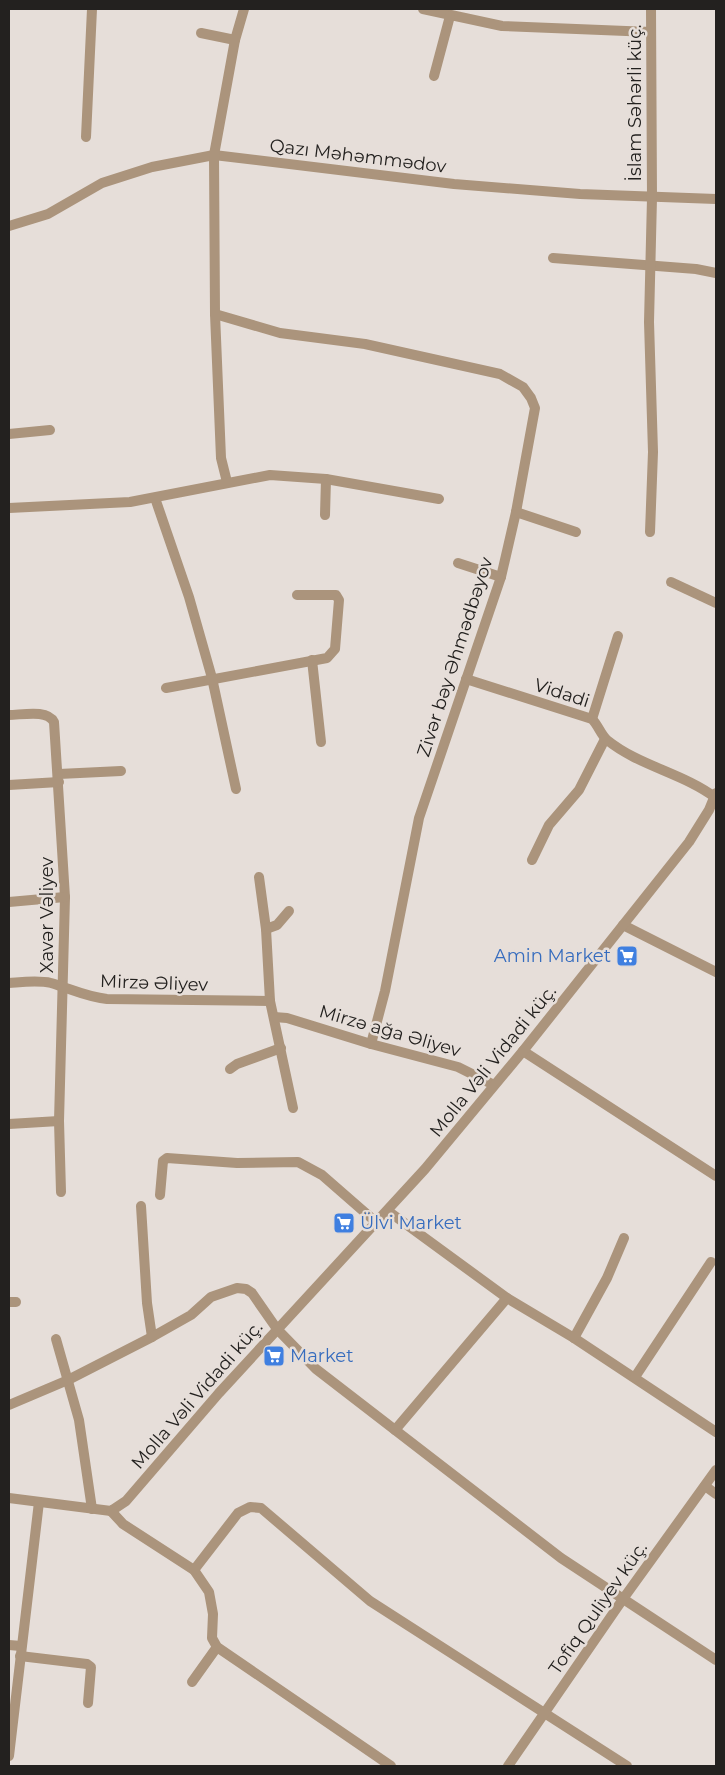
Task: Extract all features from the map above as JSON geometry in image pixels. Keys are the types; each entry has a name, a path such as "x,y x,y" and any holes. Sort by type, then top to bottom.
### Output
{"street":[{"path":"86,137 92,9"},
{"path":"227,482 221,458 215,314 214,155 235,40 244,9"},
{"path":"423,9 450,16 519,28 651,32"},
{"name":"İslam Səhərli küç.","path":"650,532 653,452 649,322 652,198 651,9"},
{"path":"434,76 450,16"},
{"path":"201,33 235,40"},
{"name":"Qazı Məhəmmədov","path":"9,226 48,214 102,183 152,167 214,155 454,184 652,198 716,199"},
{"path":"553,258 716,273"},
{"name":"Zivər bəy Əhmədbəyov","path":"215,314 280,333 366,344 500,374 512,378 527,393 535,408 516,512 501,577 419,818 385,991 371,1044"},
{"path":"9,434 50,430"},
{"path":"9,508 113,503 155,498 227,482 270,475 326,479 439,499"},
{"path":"324,515 326,479"},
{"path":"155,498 189,597 212,678 236,789"},
{"path":"516,512 576,532"},
{"path":"458,562 501,577"},
{"path":"671,582 716,603"},
{"path":"166,688 327,658 335,649 339,600 336,595 330,594 297,595"},
{"path":"592,719 618,636"},
{"path":"312,660 321,742"},
{"name":"Vidadi","path":"466,679 592,719 598,725 605,739 623,751 694,782 716,796"},
{"name":"Xavər Vəliyev","path":"9,715 45,715 52,717 54,722 59,778 64,897 59,1121 61,1192"},
{"path":"532,860 549,825 579,790 605,739"},
{"path":"9,785 120,771"},
{"name":"Molla Vəli Vidadi küç.","path":"111,1511 126,1501 277,1329 388,1211 523,1051 689,842 716,796"},
{"path":"259,877 266,930 270,1000 293,1108"},
{"path":"9,902 64,897"},
{"path":"266,930 277,925 289,911"},
{"path":"623,925 716,972"},
{"name":"Mirzə Əliyev","path":"9,983 39,981 93,998 140,1001 270,1000"},
{"name":"Mirzə ağa Əliyev","path":"274,1017 287,1018 371,1044 458,1067 494,1085"},
{"path":"230,1069 246,1060 281,1048"},
{"path":"523,1051 716,1176"},
{"path":"9,1124 59,1121"},
{"path":"160,1195 163,1161 167,1158 237,1163 298,1162 322,1175 377,1223"},
{"path":"141,1206 147,1304 152,1337"},
{"path":"388,1211 507,1298 635,1377 716,1432"},
{"path":"574,1338 593,1306 624,1238"},
{"path":"635,1377 711,1262"},
{"path":"9,1406 68,1380 152,1337 191,1315 211,1297 237,1288 246,1289 252,1293 277,1329 316,1369 561,1558 716,1660"},
{"path":"395,1430 507,1298"},
{"path":"56,1338 78,1420 92,1509"},
{"name":"Tofiq Quliyev küç.","path":"508,1766 623,1599 716,1470"},
{"path":"705,1486 716,1494"},
{"path":"9,1498 111,1511 123,1524 194,1570 209,1592 213,1614 212,1638 218,1647 391,1766"},
{"path":"9,1756 39,1502"},
{"path":"194,1570 238,1513 250,1507 261,1508 370,1601 627,1766"},
{"path":"9,1645 21,1651 87,1664 91,1667 88,1703"},
{"path":"192,1682 218,1647"}],"place":[{"name":"Amin Market","path":"627,956"},
{"name":"Ülvi Market","path":"344,1223"},
{"name":"Market","path":"274,1356"}]}
